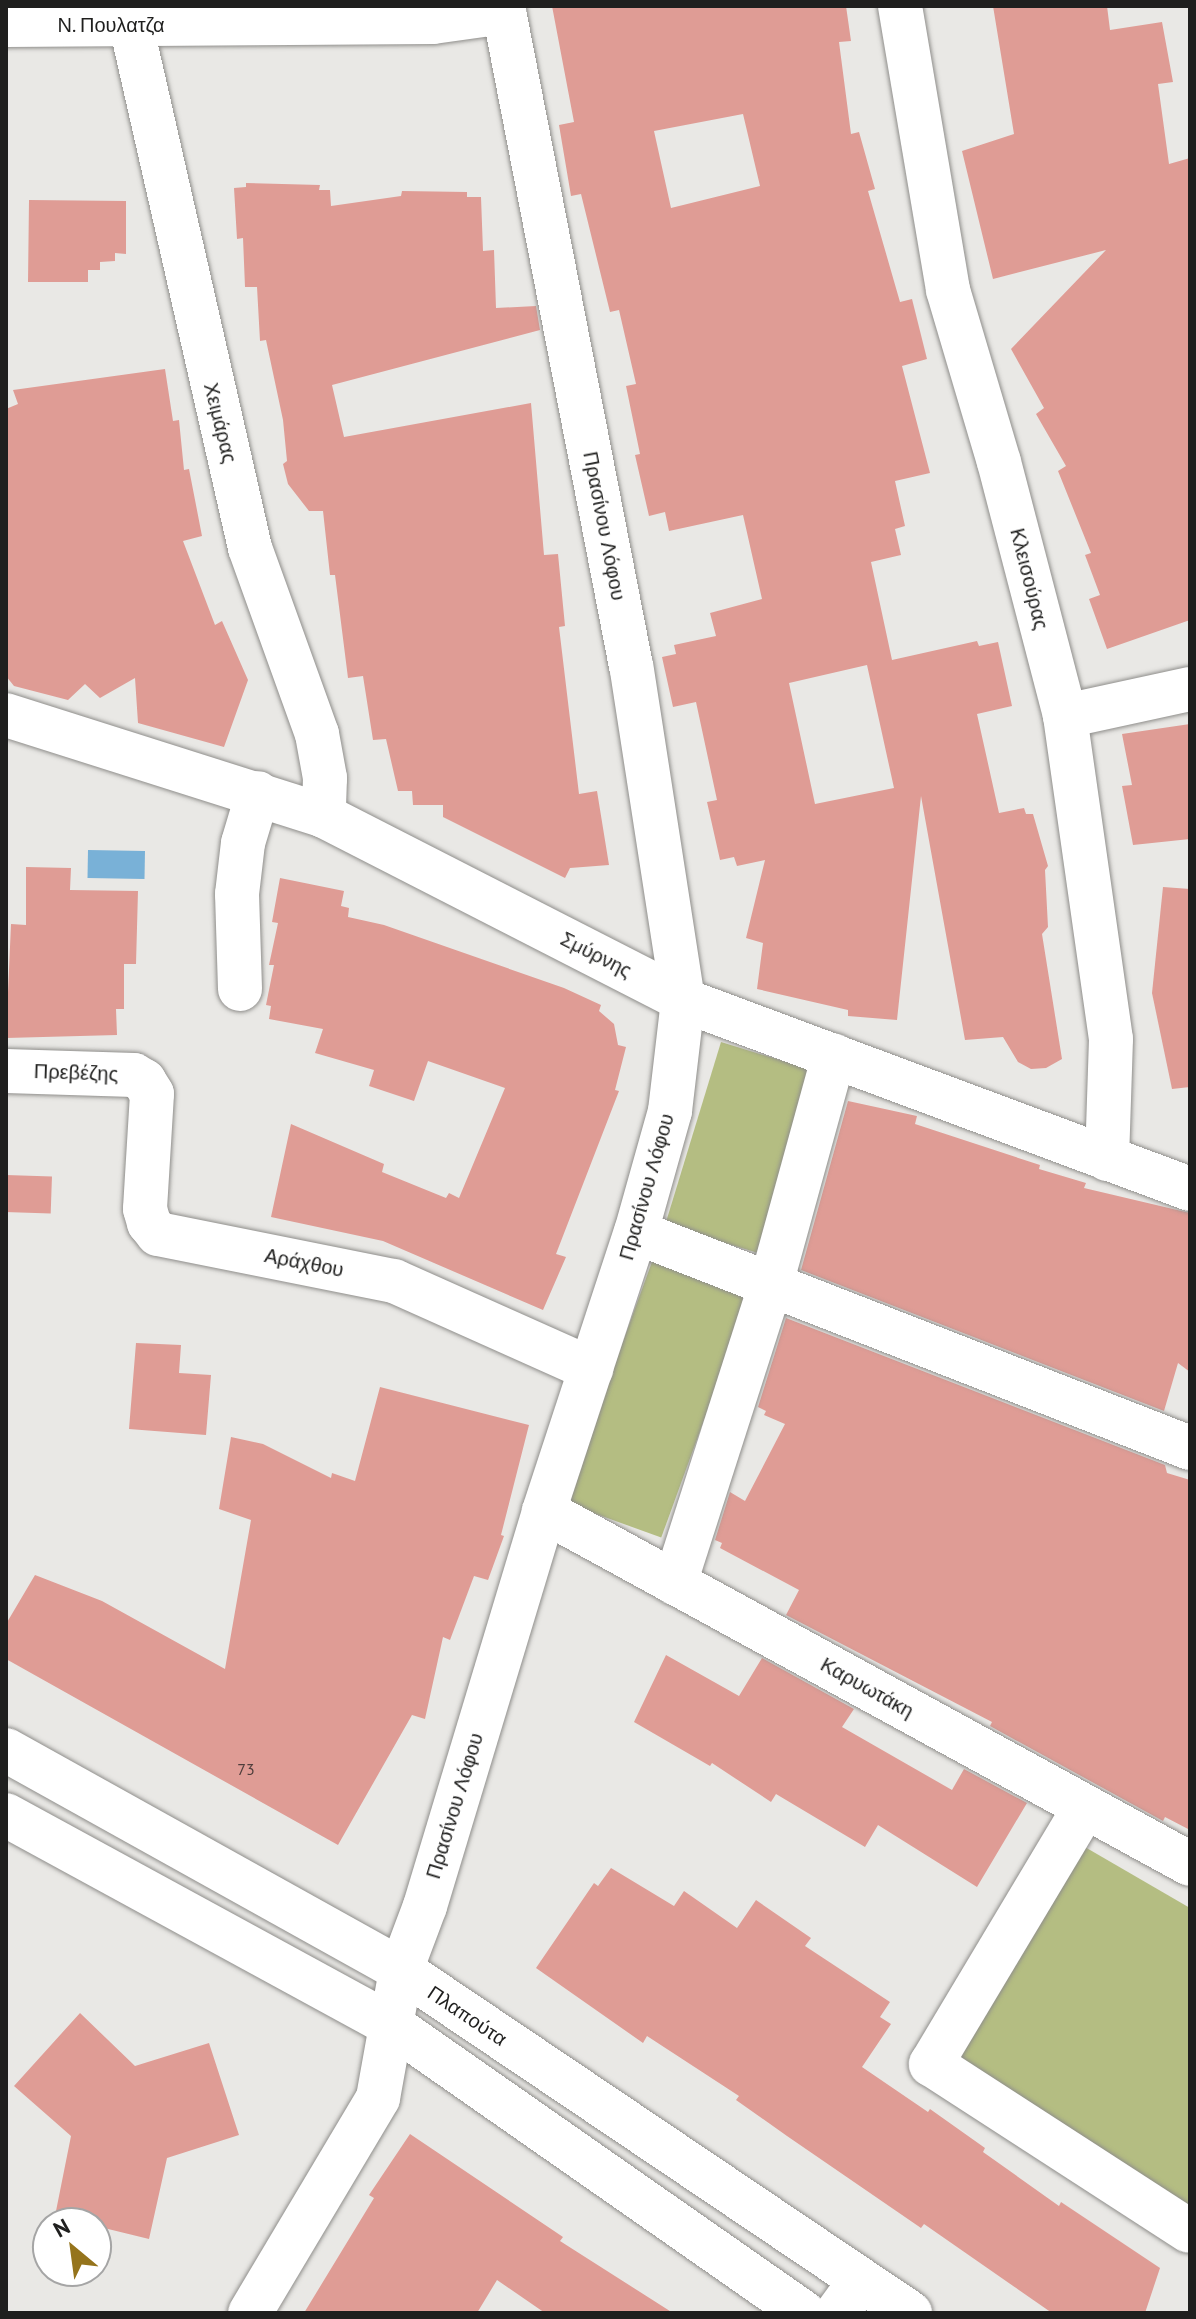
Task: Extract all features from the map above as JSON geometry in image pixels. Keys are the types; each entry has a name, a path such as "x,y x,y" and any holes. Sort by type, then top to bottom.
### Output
{"street":[{"name":"Κλεισούρας","path":"900,6 948,290 999,462 1065,716 1111,1039 1107,1159"},
{"name":"Ν. Πουλατζα","path":"6,25 433,22 503,9"},
{"name":"Πρασίνου Λόφου","path":"250,2313 378,2098 401,1970 425,1906 544,1511 636,1232 670,1111 683,1000 631,666 503,9"},
{"name":"Χειμάρας","path":"131,25 250,548 317,734 325,778 324,816"},
{"path":"1065,716 1190,689"},
{"name":"Σμύρνης","path":"6,715 324,816 683,1000 1190,1189"},
{"path":"240,989 237,894 243,843 258,793"},
{"path":"675,1583 771,1284 834,1056"},
{"name":"Πρεβέζης","path":"6,1071 134,1075 144,1081"},
{"name":"Αράχθου","path":"144,1081 152,1094 145,1209 149,1223 158,1234 394,1281 591,1369"},
{"path":"636,1232 1190,1448"},
{"name":"Καρυωτάκη","path":"544,1511 1190,1864"},
{"name":"Πλαπούτα","path":"6,1750 401,1970 848,2297 910,2313"},
{"path":"1085,1807 931,2064 1189,2231"},
{"path":"6,1815 390,2024 804,2313"}],"green space":[{"path":"721,1042 815,1071 759,1253 665,1225"},
{"path":"653,1259 750,1294 661,1538 564,1502"},
{"path":"1078,1843 1190,1908 1190,2210 949,2060"}],"water":[{"path":"88,850 145,851 145,879 88,878"}],"building":[{"path":"552,6 846,6 851,41 839,42 851,134 859,132 875,189 868,191 900,302 912,299 927,359 902,366 930,473 895,481 905,526 895,529 901,555 871,562 892,660 977,641 979,646 998,642 1012,706 977,714 999,813 1024,808 1026,814 1033,814 1048,866 1045,870 1048,927 1042,934 1062,1059 1046,1068 1031,1069 1018,1062 1003,1037 965,1040 921,796 897,1020 848,1016 848,1010 757,989 763,943 746,938 765,860 737,866 734,857 720,860 707,802 717,800 696,702 673,707 662,657 676,654 674,645 716,636 710,613 762,599 743,515 669,531 665,512 649,516 635,455 640,454 626,386 636,384 619,310 610,312 581,194 571,196 559,125 574,122","holes":["743,114 760,186 671,208 654,131","867,665 894,788 815,804 789,683"]},
{"path":"993,6 1107,6 1110,30 1162,22 1173,82 1158,84 1169,164 1190,158 1190,620 1107,649 1089,599 1100,595 1085,555 1091,553 1058,471 1066,466 1036,414 1044,408 1011,349 1106,250 993,279 962,151 1014,134"},
{"path":"246,183 320,185 319,190 330,190 331,206 401,196 402,191 467,192 467,197 481,197 483,251 494,250 496,308 536,306 540,330 332,385 344,437 531,403 544,555 558,554 565,626 559,627 579,794 597,791 609,865 570,868 565,878 443,817 443,805 413,805 412,791 398,791 386,739 373,740 363,676 348,678 335,575 330,575 323,511 309,511 288,484 283,464 287,461 283,420 266,340 260,341 257,287 245,287 243,238 237,239 234,188 246,187"},
{"path":"29,200 126,201 126,254 115,253 115,261 100,262 100,270 88,270 88,282 28,282"},
{"path":"165,369 173,421 179,420 184,470 189,469 202,536 183,541 215,625 222,621 248,680 224,747 138,723 135,678 100,698 85,684 68,700 14,686 6,676 6,409 18,404 13,390"},
{"path":"1190,724 1190,839 1133,845 1122,786 1132,785 1122,734"},
{"path":"26,867 71,868 70,890 138,891 136,964 124,964 124,1009 116,1009 117,1035 6,1038 11,924 26,925"},
{"path":"280,878 344,891 341,906 349,908 348,917 384,925 564,988 601,1005 599,1011 614,1024 618,1045 626,1047 615,1090 619,1091 556,1254 566,1257 543,1310 383,1241 271,1217 291,1124 384,1164 382,1172 446,1198 449,1193 459,1198 505,1088 428,1061 414,1101 369,1086 374,1070 315,1053 323,1029 269,1019 271,1006 266,1005 274,965 269,965 278,923 272,922"},
{"path":"1163,887 1190,889 1190,1087 1172,1089 1152,993"},
{"path":"848,1101 917,1116 915,1124 1040,1165 1039,1169 1086,1183 1084,1188 1190,1213 1190,1372 1178,1363 1164,1411 801,1270"},
{"path":"6,1175 52,1177 51,1214 6,1212"},
{"path":"786,1318 1165,1465 1167,1473 1190,1480 1190,1830 1165,1817 1163,1821 990,1726 992,1722 786,1615 799,1590 720,1548 722,1543 715,1540 730,1492 745,1501 785,1424 764,1415 766,1411 758,1407"},
{"path":"136,1343 181,1345 179,1373 211,1375 206,1435 129,1429"},
{"path":"380,1387 529,1425 501,1535 504,1536 488,1580 474,1576 450,1640 443,1637 425,1719 412,1715 338,1845 6,1659 6,1624 35,1575 102,1601 225,1669 251,1520 219,1509 231,1437 263,1444 331,1478 332,1473 355,1481"},
{"path":"666,1655 739,1696 762,1658 854,1709 842,1727 952,1790 964,1769 1027,1803 977,1887 878,1825 865,1847 776,1794 771,1802 712,1763 710,1766 634,1722"},
{"path":"611,1868 674,1906 684,1891 737,1928 756,1900 811,1938 805,1946 890,2002 880,2017 891,2024 862,2067 928,2112 930,2109 985,2148 983,2152 1059,2206 1061,2202 1160,2268 1145,2313 1052,2313 924,2224 921,2228 787,2136 736,2100 739,2096 647,2036 643,2043 536,1968 594,1883 598,1886"},
{"path":"80,2013 135,2066 209,2043 239,2135 167,2158 149,2239 112,2230 112,2207 57,2207 71,2136 14,2086"},
{"path":"410,2134 563,2237 560,2241 673,2313 545,2313 497,2280 477,2313 304,2313 374,2198 369,2195"}]}
